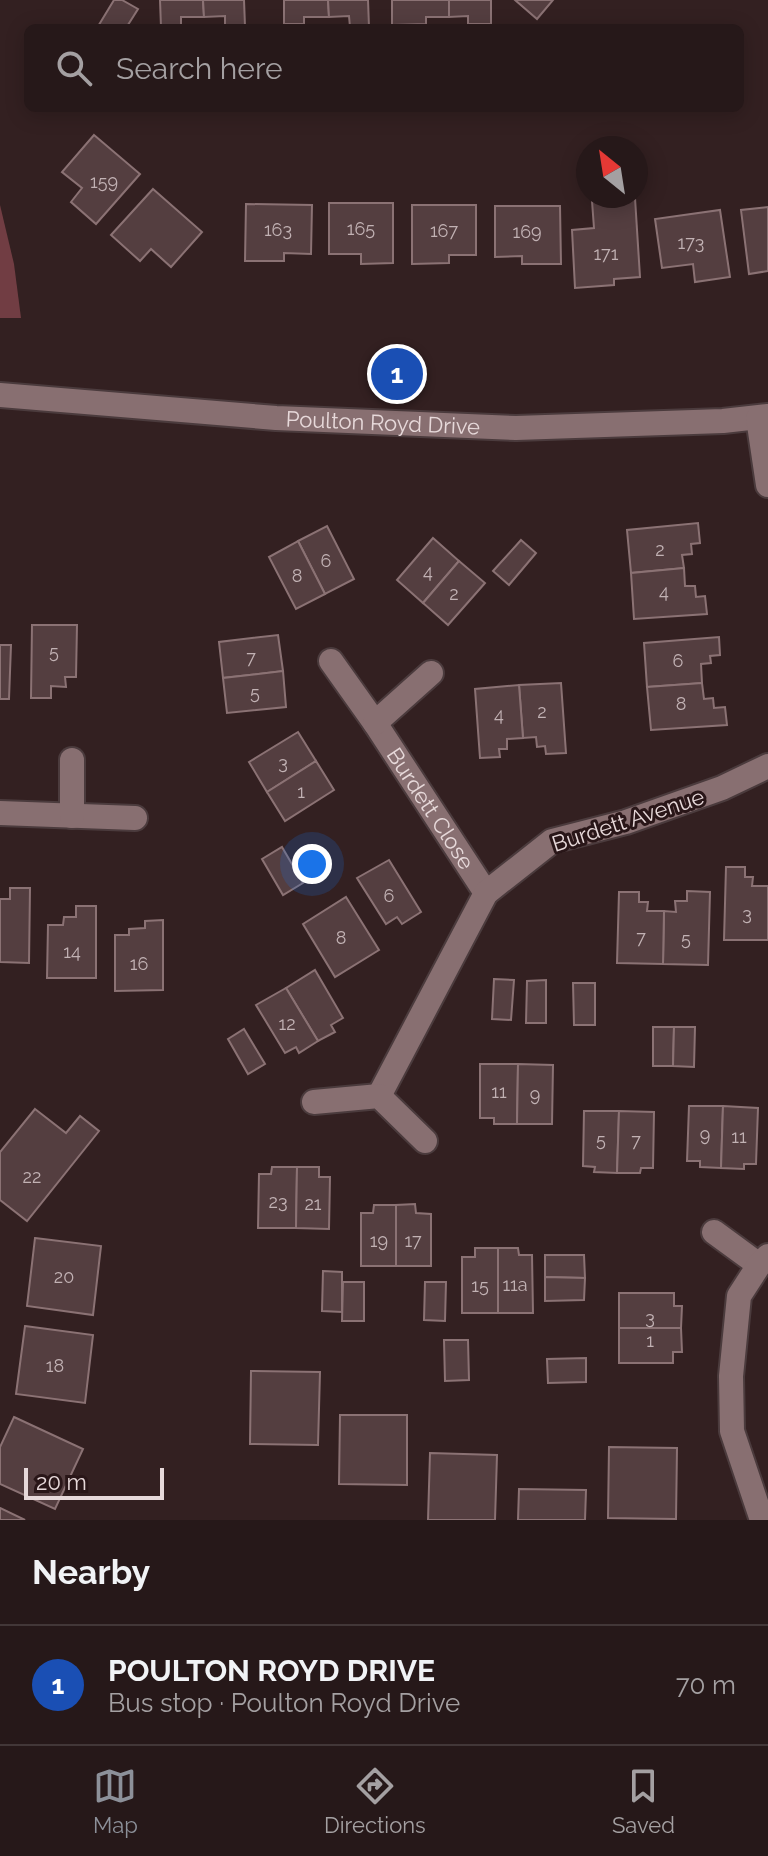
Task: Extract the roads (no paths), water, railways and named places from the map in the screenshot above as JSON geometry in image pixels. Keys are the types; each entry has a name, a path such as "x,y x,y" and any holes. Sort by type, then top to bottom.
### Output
{"street":[{"name":"Poulton Royd Drive","path":"0,395 276,418 516,428 763,417"},
{"path":"763,417 768,485"},
{"name":"Burdett Close","path":"331,661 486,893"},
{"name":"Burdett Close","path":"375,723 431,673"},
{"path":"72,760 72,816"},
{"name":"Burdett Avenue","path":"379,1096 486,893 552,841 626,822 722,788 768,766"},
{"path":"0,813 135,818"},
{"path":"314,1102 379,1096 425,1141"},
{"path":"714,1232 764,1260 739,1296 731,1376 732,1431 762,1520"}],"place":[{"name":"POULTON ROYD DRIVE","path":"397,374"}]}
